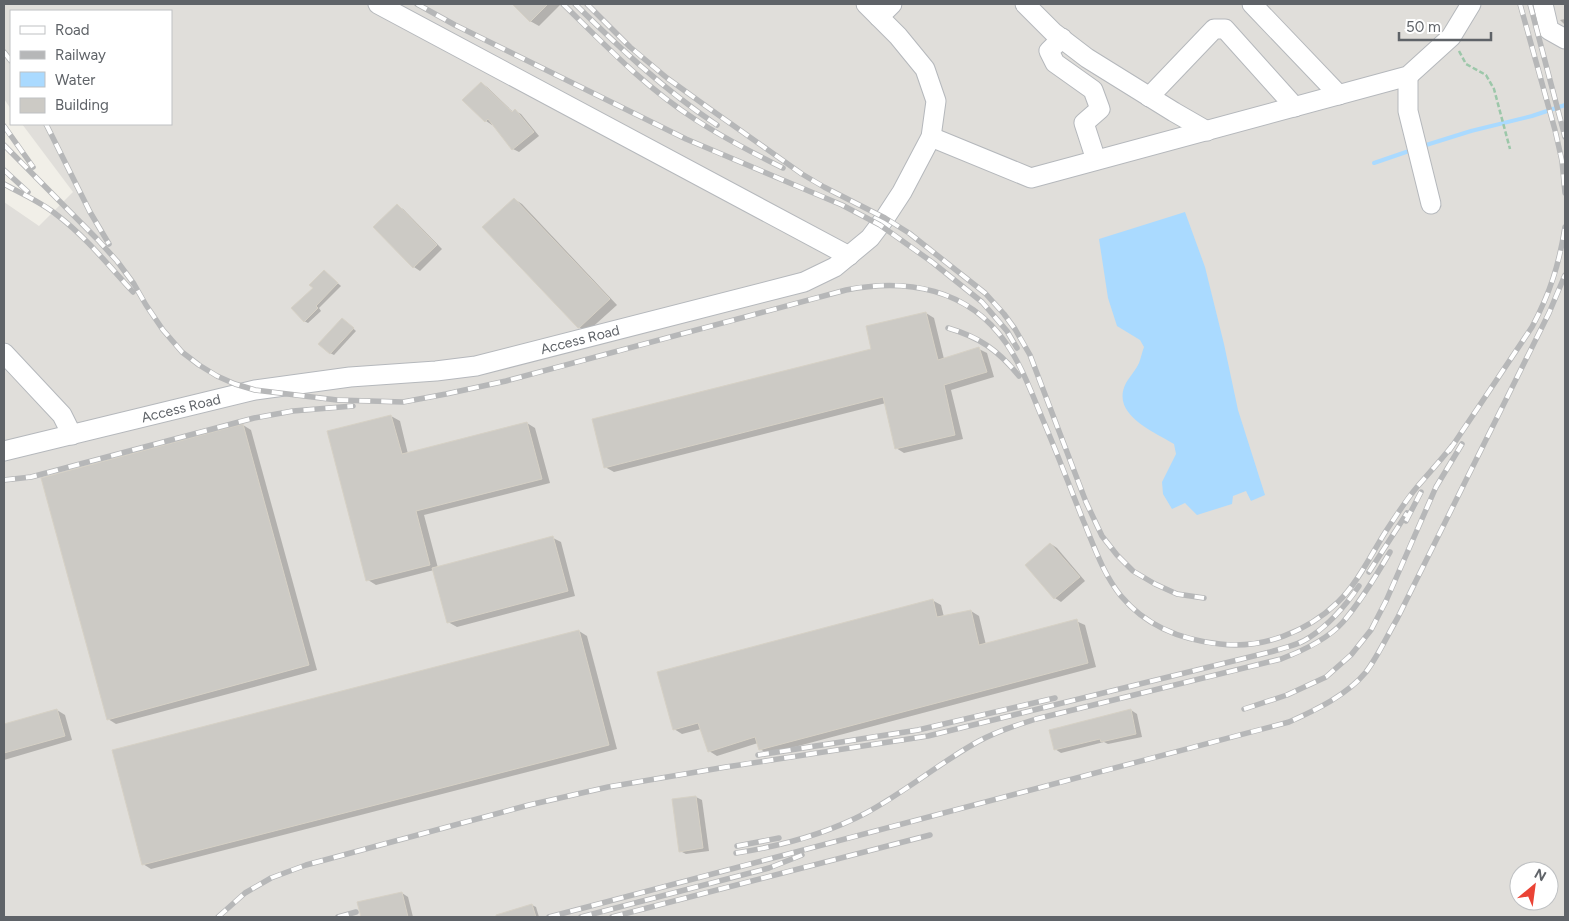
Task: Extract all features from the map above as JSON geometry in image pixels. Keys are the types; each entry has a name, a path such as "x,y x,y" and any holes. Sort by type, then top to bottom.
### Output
{"lane":[{"path":"378,4 848,256"},
{"name":"Access Road","path":"4,451 255,390 350,377 436,371 476,366 804,282 835,267 870,238 902,192 931,137 936,101 925,69 898,36 886,10 866,4"},
{"path":"1252,4 1339,95"},
{"path":"931,137 1031,178 1408,76 1451,37 1470,4"},
{"path":"1543,4 1549,30 1565,39"},
{"path":"1029,5 1062,38 1087,58 1207,131"},
{"path":"1149,97 1214,29 1225,28 1295,107"},
{"path":"1062,38 1049,51 1055,63 1093,90 1100,109 1084,123 1096,160"},
{"path":"1408,76 1408,111 1431,204"},
{"path":"4,353 62,415 72,434"}],"path":[{"path":"1451,37 1466,64 1486,75 1494,88 1510,149"}],"shaded area":[{"path":"4,4 1565,4 1565,917 4,917 4,202 39,226 73,192 23,125 172,125 172,10 10,10 10,108 4,99"}],"water":[{"path":"1185,212 1205,267 1238,410 1265,495 1251,501 1246,491 1233,496 1232,504 1197,515 1185,503 1172,509 1163,494 1162,482 1176,454 1174,444 1136,420 1124,404 1123,394 1126,383 1138,366 1144,347 1140,340 1117,326 1108,298 1099,239"}],"building":[{"path":"512,4 548,4 530,22"},
{"path":"481,82 512,112 515,109 534,132 512,150 488,119 485,122 462,100"},
{"path":"514,198 610,299 579,328 482,227"},
{"path":"397,204 437,245 413,268 373,227"},
{"path":"324,270 338,283 304,322 291,308 313,288 309,285"},
{"path":"926,312 938,360 979,347 987,372 944,385 955,435 895,449 883,397 604,468 592,419 871,349 866,326"},
{"path":"342,318 354,328 330,354 318,344"},
{"path":"391,415 402,454 527,422 542,479 416,511 430,565 366,581 327,431"},
{"path":"243,424 309,665 107,720 41,478"},
{"path":"553,536 568,591 447,623 432,568"},
{"path":"1050,543 1080,577 1054,599 1025,565"},
{"path":"933,599 937,617 971,610 979,645 1077,619 1088,663 759,750 755,737 708,752 698,723 673,730 657,672"},
{"path":"579,630 609,745 142,865 112,750"},
{"path":"57,709 65,736 4,753 4,724"},
{"path":"1131,709 1136,734 1101,742 1100,739 1054,750 1049,730"},
{"path":"696,796 703,848 679,852 672,799"},
{"path":"402,892 408,917 361,917 357,902"},
{"path":"532,904 536,917 496,917 496,915"}],"waterway":[{"path":"1423,146 1565,105"},
{"path":"1374,163 1412,150"}],"railway":[{"path":"417,4 455,25 686,139 842,205 880,225 932,262 982,302 1007,331 1017,348"},
{"path":"563,4 626,65 678,108 717,133 783,168"},
{"path":"575,4 643,68 678,97 717,125"},
{"path":"587,4 630,47 667,78 802,174 885,218 909,233 985,293 1015,329 1030,355 1086,502 1102,536 1133,571 1177,594 1204,598"},
{"path":"1520,4 1555,130 1562,161 1565,193"},
{"path":"1530,4 1565,137"},
{"path":"4,52 10,60"},
{"path":"46,125 90,212 109,244"},
{"path":"4,126 33,167"},
{"path":"4,145 117,261 163,330 182,352 217,376 255,390 337,400 403,402 506,381 846,290 891,285 934,291 954,299 973,310 991,324 1017,361 1048,432 1095,550 1104,569 1121,596 1131,607 1153,623 1179,635 1206,642 1236,645 1268,641 1298,630 1326,613 1352,586 1405,503 1452,446"},
{"path":"4,170 28,192"},
{"path":"4,184 51,210 68,224 97,252 133,292"},
{"path":"1449,451 1532,327 1553,278 1565,227"},
{"path":"549,917 1289,722 1340,695 1366,672 1397,619 1549,313 1565,275"},
{"path":"948,328 979,340 1003,359 1019,376"},
{"path":"4,480 31,477 254,418 293,411 353,406"},
{"path":"1244,709 1287,695 1326,677 1351,655 1371,630 1386,601 1436,487 1462,444"},
{"path":"1406,521 1421,492"},
{"path":"1369,572 1407,513"},
{"path":"736,853 770,847 803,838 851,820 893,797 972,745 1011,727 1036,719 1281,659 1297,652 1322,640 1343,622 1362,597 1390,552"},
{"path":"218,917 245,893 271,878 306,865 529,805 608,787 928,736 1286,648 1306,640 1317,632 1343,607 1359,586"},
{"path":"758,755 918,730 1055,698"},
{"path":"612,917 930,835"},
{"path":"737,846 779,838"},
{"path":"581,917 769,868 802,855"},
{"path":"338,917 356,912"}]}
